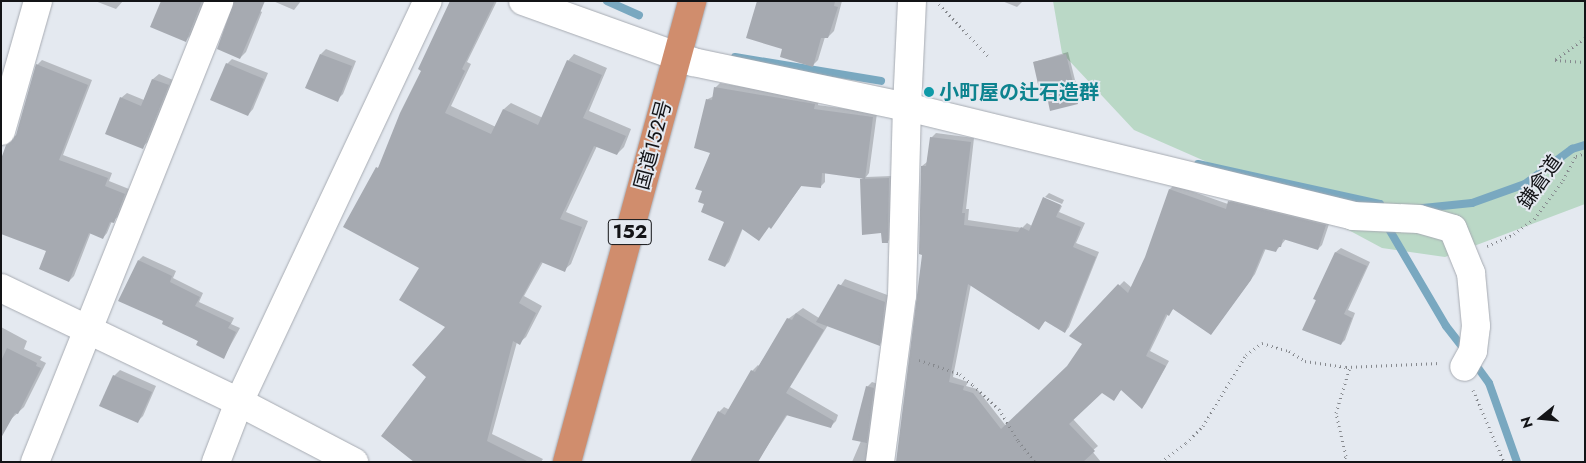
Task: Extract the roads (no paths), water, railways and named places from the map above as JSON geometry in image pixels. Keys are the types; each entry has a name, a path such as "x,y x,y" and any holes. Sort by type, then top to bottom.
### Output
{"highway":[{"name":"国道152号","path":"567,462 692,1"}],"street":[{"path":"1,131 38,1"},
{"path":"35,462 219,1"},
{"path":"216,462 239,402 428,1"},
{"path":"523,1 677,58 906,107 1360,216 1420,219 1453,229 1471,273 1476,326 1468,358"},
{"path":"880,462 896,356 902,296 906,107 912,1"},
{"path":"1,288 239,402 354,462"}],"waterway":[{"path":"607,1 639,15"},
{"path":"735,57 881,81"},
{"path":"1423,208 1472,203 1525,184 1572,149 1585,145"},
{"path":"1198,164 1380,204 1381,209"},
{"path":"1386,224 1446,326 1466,352"},
{"path":"1473,361 1489,383 1517,462"}],"place":[{"name":"小町屋の辻石造群","path":"929,92"}]}
